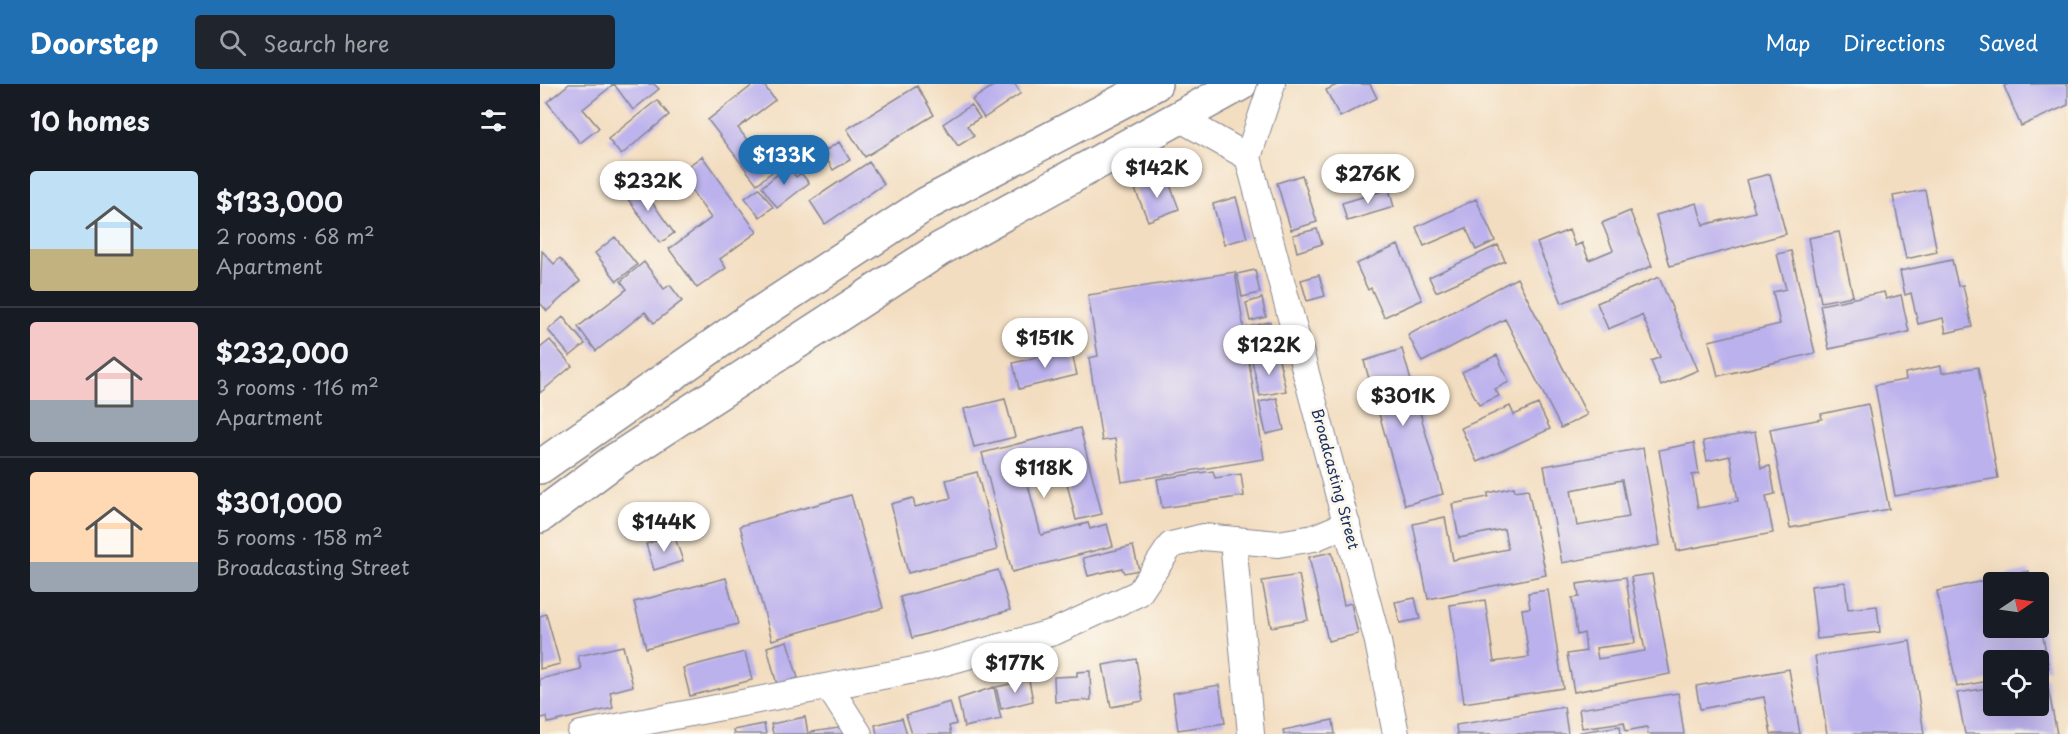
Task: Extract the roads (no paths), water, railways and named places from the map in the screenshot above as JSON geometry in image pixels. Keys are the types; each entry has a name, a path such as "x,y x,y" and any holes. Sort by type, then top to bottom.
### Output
{"highway":[{"path":"540,467 754,317 926,204 1155,84"},
{"path":"540,516 614,461 940,249 1240,84"}],"street":[{"path":"1179,118 1248,157 1272,84"},
{"name":"Broadcasting Street","path":"1248,157 1378,642 1396,734"},
{"path":"597,732 924,668 1054,632 1139,593 1171,545 1203,537 1278,544 1314,538 1347,524"},
{"path":"1233,541 1251,734"},
{"path":"829,687 859,734"}]}
